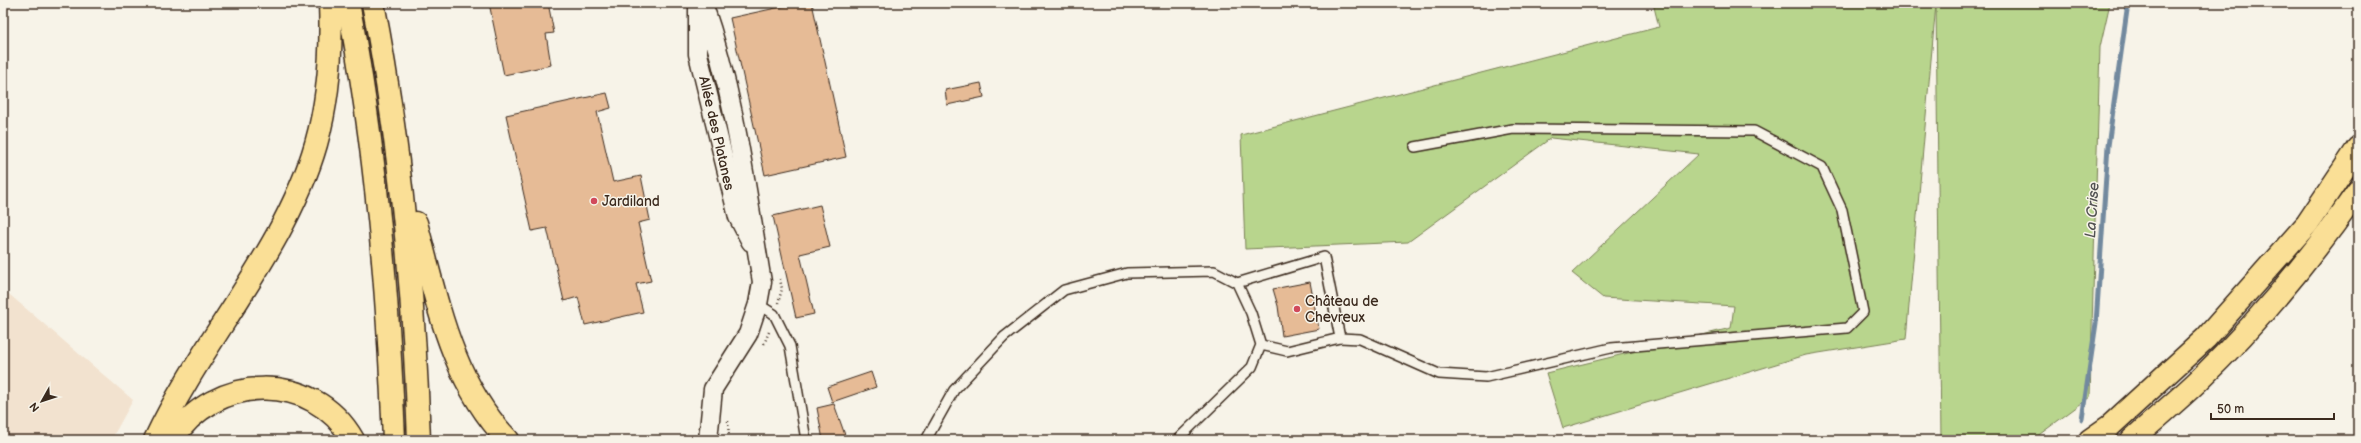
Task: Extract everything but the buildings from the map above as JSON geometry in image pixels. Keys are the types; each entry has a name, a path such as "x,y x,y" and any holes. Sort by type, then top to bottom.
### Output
{"highway":[{"path":"155,440 189,374 268,248 305,174 316,144 325,102 330,52 330,3"},
{"path":"348,3 365,103 381,227 390,343 394,440"},
{"path":"373,3 399,159 411,280 419,440"},
{"path":"2090,440 2110,426 2206,338 2307,224 2358,148"},
{"path":"399,159 452,349 478,403 508,440"},
{"path":"2132,440 2198,381 2249,328 2329,233 2358,191"},
{"path":"172,440 186,422 208,404 236,392 262,388 284,391 313,401 327,409 339,421 353,440"}],"street":[{"name":"Allée des Platanes","path":"698,3 698,54 718,142 738,217 758,257"},
{"name":"Allée des Platanes","path":"703,3 719,49 739,140 762,282 758,304 748,334 713,389 708,440"}],"lane":[{"path":"1261,345 1287,351 1340,338 1360,339 1439,374 1486,377 1611,348 1847,328 1863,312 1842,210 1822,167 1754,131 1513,129 1415,147"},
{"path":"1237,283 1324,257 1340,338"},
{"path":"926,440 954,390 1004,337 1064,290 1127,273 1214,271 1237,283 1250,313 1261,345 1252,367 1176,440"},
{"path":"758,304 774,314 790,346 806,440"}],"shaded area":[{"path":"3,289 133,400 111,440 3,440"}],"green space":[{"path":"1653,3 2110,3 2100,47 2090,397 2032,440 1941,440 1936,4 1906,339 1806,355 1563,428 1546,373 1731,328 1734,306 1603,298 1572,273 1699,154 1551,138 1408,242 1245,249 1241,135 1659,27"}],"waterway":[{"name":"La Crise","path":"2082,419 2096,323 2108,146 2128,3"}],"place":[{"name":"Jardiland","path":"594,201"},
{"name":"Château de Chevreux","path":"1297,309"}]}
